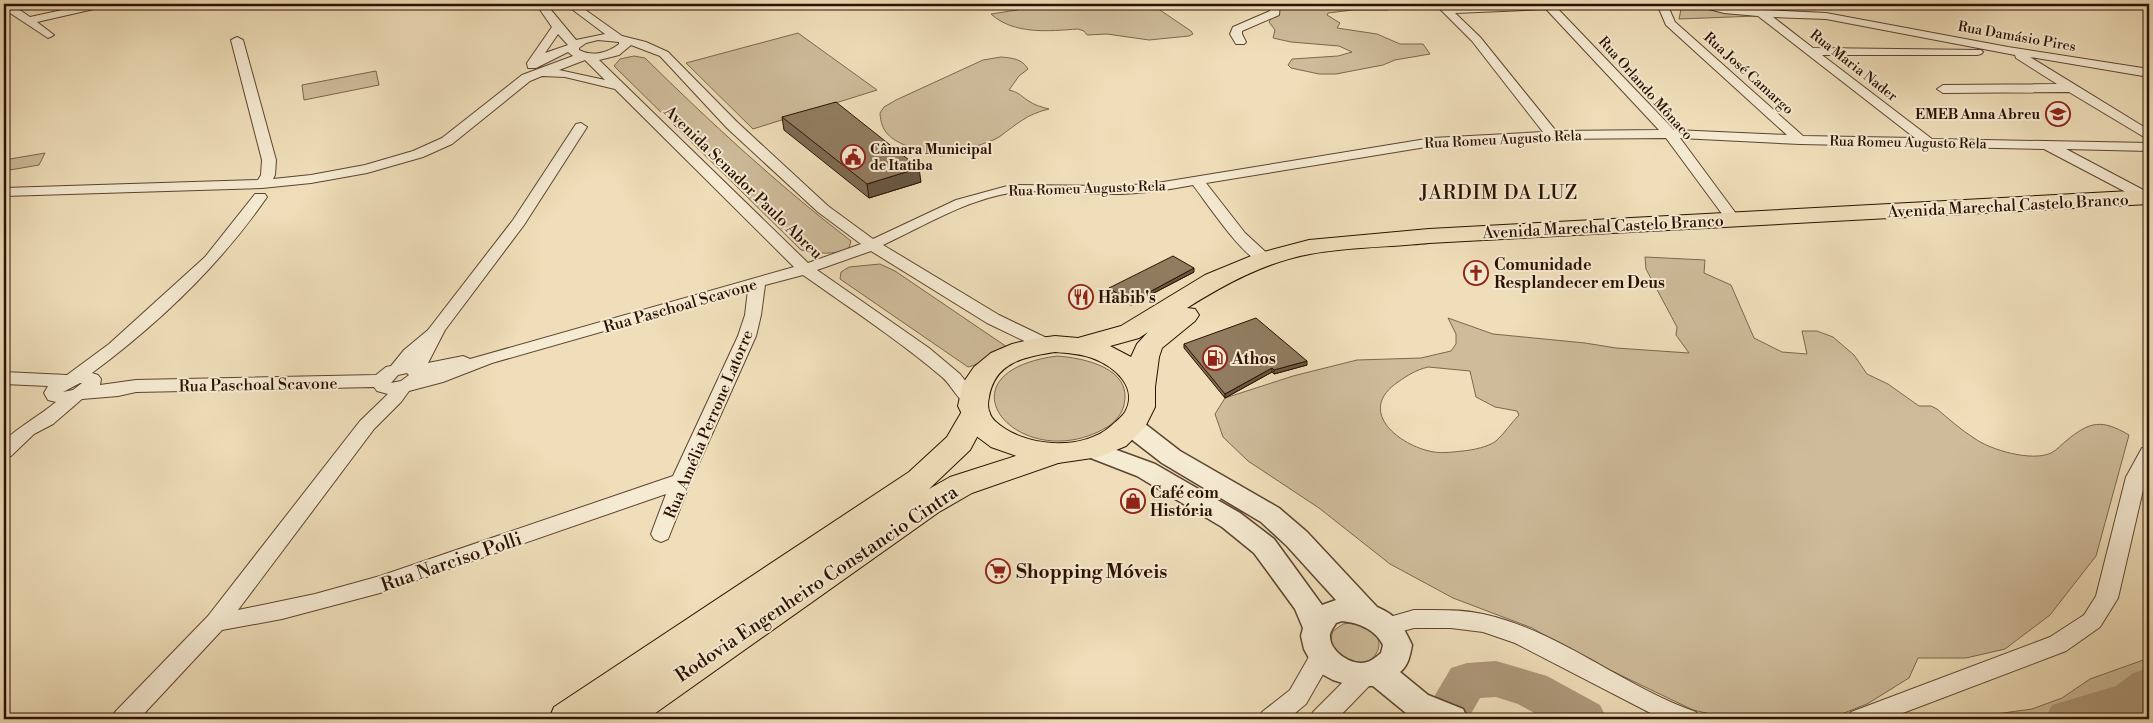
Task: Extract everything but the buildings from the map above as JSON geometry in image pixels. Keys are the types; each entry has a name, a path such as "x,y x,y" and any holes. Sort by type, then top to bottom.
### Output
{"main road":[{"name":"Avenida Marechal Castelo Branco","path":"1080,346 1130,332 1214,280 1265,259 1288,251 1341,243 1429,236 1733,219 2148,201"},
{"name":"Avenida Marechal Castelo Branco","path":"1141,388 1145,357 1150,344 1193,310 1259,279 1319,259 1402,250 1608,242 2148,201"},
{"path":"1047,345 1080,346 1097,350 1126,365 1136,376 1141,388 1143,400 1140,414 1131,426 1114,440 1092,449 1073,453 1053,454 1012,446 995,437 983,426 974,407 974,388 988,367 1015,352 1047,345"},
{"name":"Rodovia Engenheiro Constancio Cintra","path":"568,719 920,480 958,443 974,407"},
{"name":"Rodovia Engenheiro Constancio Cintra","path":"616,719 928,504 961,485 1053,454"}],"street":[{"path":"4,4 48,35"},
{"path":"28,22 104,4"},
{"name":"Avenida Senador Paulo Abreu","path":"541,4 558,27 580,51 620,86 805,269 923,352 954,378 974,407"},
{"path":"570,4 621,39 623,47 616,52 580,51"},
{"path":"1240,42 1236,34 1237,28 1275,13 1275,4"},
{"path":"1444,7 1580,4"},
{"name":"Rua José Camargo","path":"1662,4 1670,23 1800,140"},
{"name":"Rua Damásio Pires","path":"1702,4 1724,10 1826,16 2010,51 2149,73"},
{"name":"Rua Orlando Mônaco","path":"1549,6 1670,134 1733,219"},
{"path":"1444,7 1476,39 1552,135"},
{"name":"Rua Maria Nader","path":"1761,13 1928,142"},
{"path":"529,72 549,37 558,27"},
{"path":"4,192 263,185 367,169 418,154 447,141 529,72 580,51 598,37 621,39 642,44 664,54 732,125 816,203 872,245 993,319 1047,345"},
{"path":"4,451 27,430 46,420 80,384 103,366 115,348 210,260 263,185 269,160 237,40"},
{"path":"1812,51 2010,51 2149,136"},
{"path":"529,72 564,73 608,85 620,86"},
{"path":"1943,89 2073,88"},
{"path":"124,719 216,622 367,425 395,398 401,379 426,352 437,329 519,222 581,127"},
{"name":"Rua Romeu Augusto Rela","path":"872,245 961,203 1011,189 1113,190 1151,188 1432,142 1552,135 1670,134 1800,140 2149,147"},
{"path":"2046,145 2148,201"},
{"path":"1197,181 1240,236 1265,259"},
{"path":"4,183 263,185"},
{"name":"Rua Paschoal Scavone","path":"10,379 37,378 118,390 136,386 437,378 486,359 757,284 872,245"},
{"name":"Rua Amélia Perrone Latorre","path":"661,534 681,481 747,336 753,315 757,284"},
{"name":"Rua Paschoal Scavone","path":"10,379 26,387 63,398 80,384"},
{"path":"27,430 53,395"},
{"path":"1131,426 1171,457 1270,515 1298,539 1328,574 1377,619 1397,644 1397,653 1393,662 1386,669 1370,674 1322,719"},
{"path":"1092,449 1146,470 1231,520 1264,546 1307,604 1330,663 1341,670 1370,674 1418,704 1452,719"},
{"path":"1860,719 2058,644 2092,621 2107,598 2136,477 2149,454"},
{"name":"Rua Narciso Polli","path":"216,622 259,616 312,605 381,585 681,481"},
{"path":"1271,719 1298,697 1320,641 1323,619 1331,613 1354,610 1377,619 1451,619 1483,623 1523,636 1687,719"}],"shaded area":[{"path":"1032,4 1147,4 1157,8 1193,34 1149,40 1107,34 1087,35 1084,31 1078,29 1044,31 1021,29 1000,21 991,14 1017,10"},
{"path":"1279,4 1378,4 1388,10 1353,10 1328,13 1327,15 1340,23 1337,28 1377,34 1400,44 1423,44 1430,54 1336,74 1319,74 1291,68 1288,65 1292,59 1338,56 1352,52 1339,46 1291,42 1273,38 1275,30 1269,22"},
{"path":"1682,4 1701,5 1756,16 1679,19"},
{"path":"798,33 877,90 753,129 686,63"},
{"path":"634,56 645,58 745,152 797,198 851,241 849,248 831,253 801,250 614,66 620,59"},
{"path":"1001,57 1017,60 1028,69 1019,76 1009,90 1035,105 1049,109 1028,117 994,140 950,155 935,155 907,146 896,141 884,130 880,113 884,107 983,60"},
{"path":"376,71 379,85 304,100 302,85"},
{"path":"45,153 39,165 4,171 4,160"},
{"path":"1645,257 1705,260 1704,273 1731,285 1754,338 1782,352 1807,354 1802,331 1817,331 1833,337 1854,355 1867,374 1888,384 1919,406 1931,406 1937,409 1969,435 1990,447 2023,455 2043,455 2053,452 2082,429 2096,424 2111,426 2129,435 2096,556 2050,615 2005,649 1966,658 1918,658 1909,678 1867,704 1829,719 1732,719 1693,710 1587,659 1532,628 1453,598 1390,564 1319,508 1248,461 1223,437 1215,414 1225,398 1293,376 1357,360 1421,358 1451,351 1456,344 1456,334 1448,318 1493,334 1616,348 1689,353 1676,335 1677,327 1646,269","holes":["1428,367 1470,371 1476,397 1495,407 1517,411 1519,415 1493,443 1467,451 1433,452 1404,441 1386,424 1381,414 1381,403 1386,393 1405,377"]},
{"path":"880,264 895,271 1007,347 968,367 840,279 841,272 849,267"},
{"path":"1057,356 1080,359 1104,367 1121,382 1125,392 1124,405 1114,422 1109,426 1076,439 1046,440 1020,432 1002,418 994,400 999,382 1019,366"},
{"path":"1350,623 1367,628 1376,635 1379,644 1376,653 1370,660 1360,663 1349,661 1333,648 1331,640 1333,631 1343,624"},
{"path":"2149,658 2149,719 1959,719 2032,709 2062,698 2090,679"}],"waterway":[{"path":"1444,719 1467,681 1496,679 1531,689 1584,719"},
{"path":"2068,719 2130,701 2149,686"}],"place":[{"name":"EMEB Anna Abreu","path":"2058,114"},
{"name":"Câmara Municipal de Itatiba","path":"853,157"},
{"name":"Comunidade Resplandecer em Deus","path":"1476,273"},
{"name":"Habib's","path":"1081,297"},
{"name":"Athos","path":"1215,358"},
{"name":"Café com História","path":"1133,501"},
{"name":"Shopping Móveis","path":"998,571"}],"district":[{"name":"JARDIM DA LUZ","path":"1499,192"}]}
